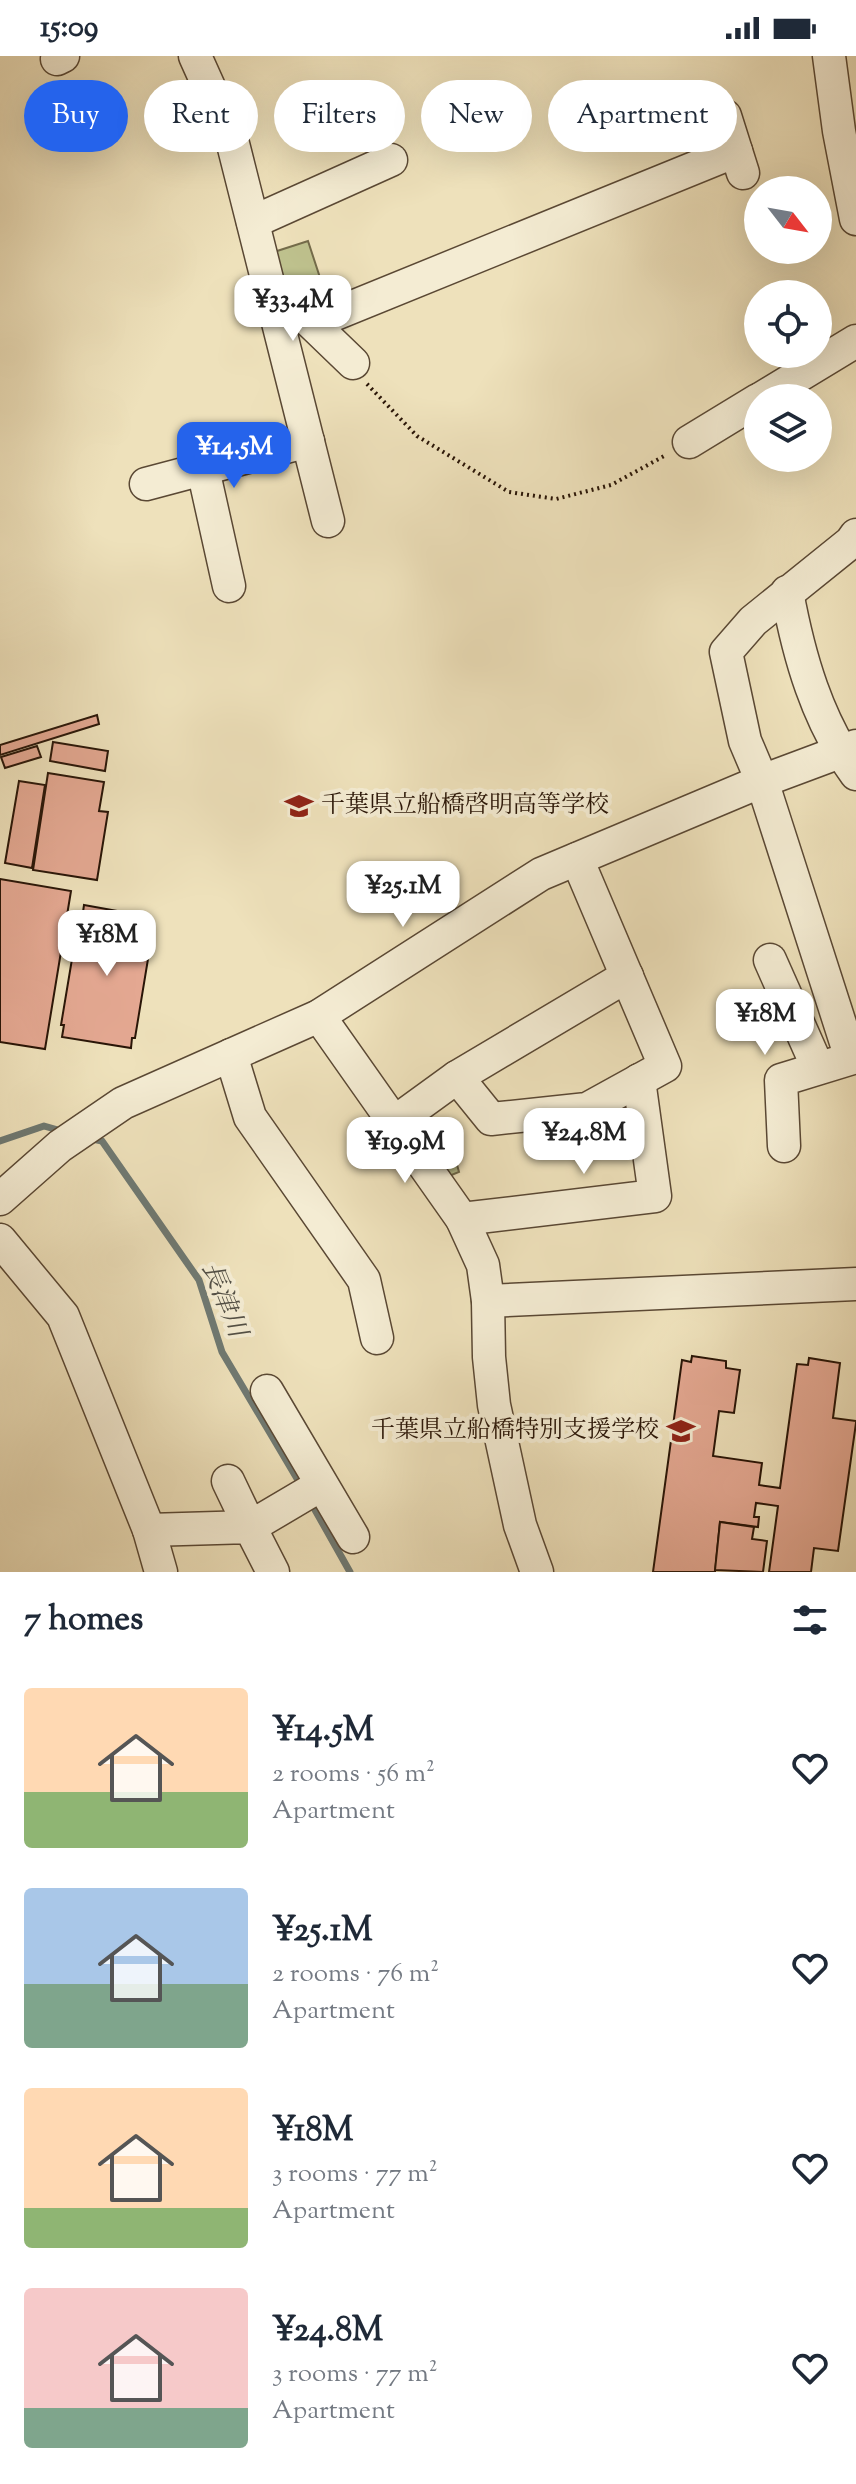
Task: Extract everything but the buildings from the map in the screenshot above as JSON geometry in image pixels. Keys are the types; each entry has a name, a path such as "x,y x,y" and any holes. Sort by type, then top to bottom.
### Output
{"street":[{"path":"195,56 231,136 328,521"},
{"path":"829,56 847,128 856,219"},
{"path":"313,323 739,162 736,152"},
{"path":"253,222 391,160"},
{"path":"269,285 353,363"},
{"path":"785,384 856,341"},
{"path":"689,442 744,409"},
{"path":"146,484 308,441"},
{"path":"203,469 229,586"},
{"path":"784,1146 781,1080 854,1057 762,781 745,741 726,652 753,621 856,535"},
{"path":"0,1199 60,1146 123,1103 319,1016 541,874 762,781 851,758 813,696 796,639 787,592"},
{"path":"457,1077 491,1119 587,1109 665,1066 577,859"},
{"path":"770,960 818,1068"},
{"path":"395,1122 457,1077 627,976"},
{"path":"319,1016 462,1219 483,1265 494,1405 520,1525 537,1572"},
{"path":"231,1055 250,1117 364,1280 377,1338"},
{"path":"462,1219 655,1196 639,1080"},
{"path":"0,1240 63,1316 149,1530 161,1572"},
{"path":"488,1301 856,1284"},
{"path":"267,1391 353,1537"},
{"path":"228,1481 273,1572"},
{"path":"149,1530 250,1527 321,1485"}],"path":[{"path":"353,363 366,383 417,436 509,492 556,499 611,485 689,442"}],"green space":[{"path":"308,241 328,302 312,307 283,281 274,252"},
{"path":"425,1116 452,1147 459,1172 449,1176 411,1126"}],"waterway":[{"name":"長津川","path":"0,1141 44,1126 65,1132"},
{"name":"長津川","path":"88,1138 102,1141 199,1280 222,1352 302,1487"},
{"name":"長津川","path":"310,1501 350,1572"}],"place":[{"name":"千葉県立船橋啓明高等学校","path":"299,806"},
{"name":"千葉県立船橋特別支援学校","path":"681,1431"}]}
